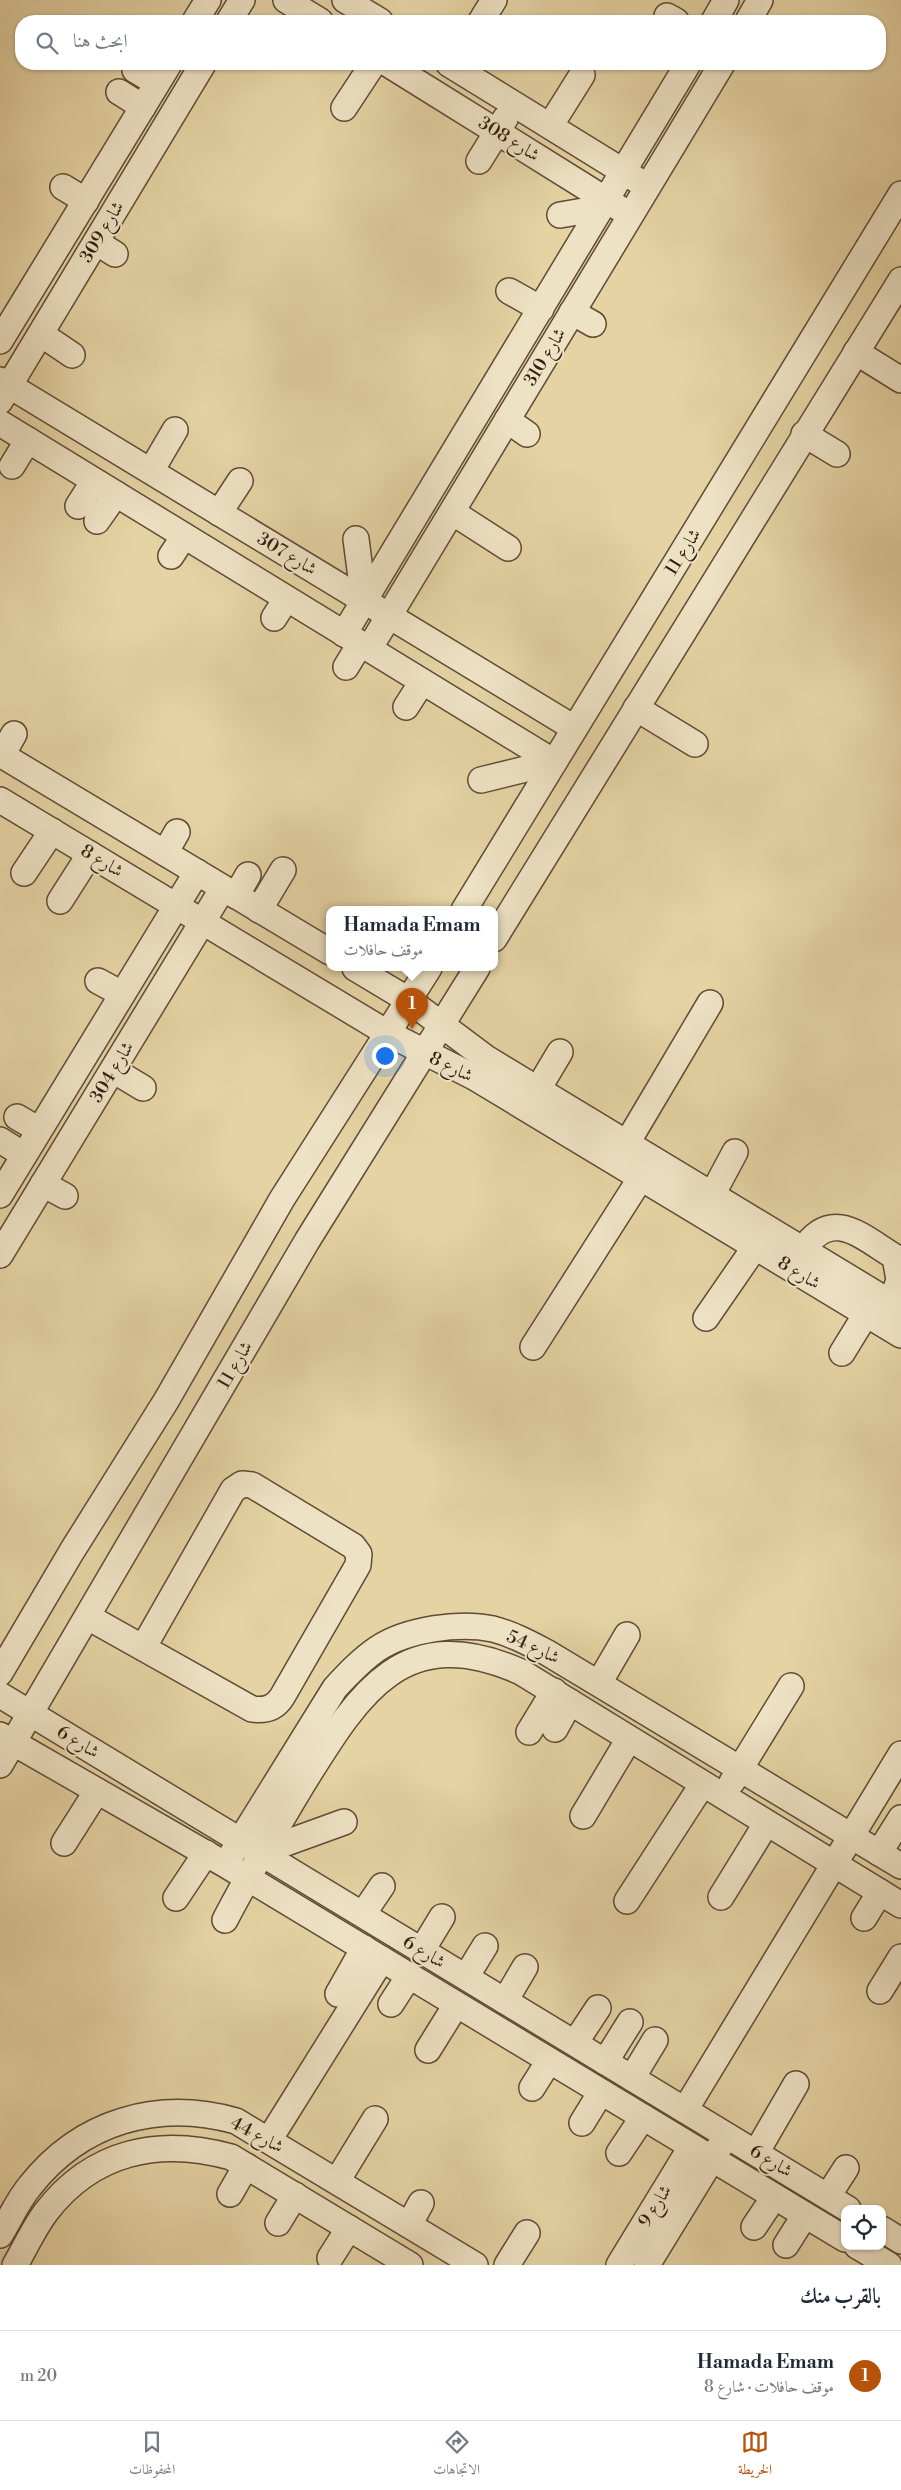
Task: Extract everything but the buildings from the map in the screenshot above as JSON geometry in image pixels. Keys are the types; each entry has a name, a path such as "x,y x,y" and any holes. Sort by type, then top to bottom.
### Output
{"street":[{"path":"199,15 208,0"},
{"path":"233,15 242,0"},
{"path":"286,0 310,15"},
{"path":"346,0 370,15"},
{"path":"468,15 477,0"},
{"path":"485,15 494,0"},
{"path":"717,15 726,0"},
{"path":"751,15 760,0"},
{"path":"135,70 163,73"},
{"name":"شارع 309","path":"3,389 40,334 106,248 192,100 201,70"},
{"path":"344,108 370,70"},
{"name":"شارع 308","path":"398,70 497,132 604,204 633,226"},
{"name":"شارع 308","path":"461,70 648,186"},
{"name":"شارع 310","path":"358,642 364,601 423,483 516,331 541,309 684,70"},
{"name":"شارع 310","path":"358,642 389,616 452,512 517,427 582,318 633,226 648,186 718,70"},
{"name":"شارع 309","path":"0,341 163,73"},
{"path":"550,126 582,75"},
{"path":"119,92 143,107"},
{"path":"479,161 514,104"},
{"path":"63,187 86,201"},
{"name":"شارع 11","path":"466,906 853,276 901,194"},
{"path":"560,215 604,204"},
{"path":"498,932 804,434 901,280"},
{"path":"509,291 541,309"},
{"path":"40,334 72,355"},
{"path":"856,352 901,380"},
{"name":"شارع 307","path":"3,389 151,471 574,728"},
{"path":"0,423 105,488 177,546 280,608 358,642 554,762"},
{"path":"151,471 175,430"},
{"path":"804,434 837,454"},
{"path":"12,466 28,440"},
{"path":"78,506 105,488 127,457"},
{"path":"219,513 240,481"},
{"path":"97,521 105,488"},
{"path":"452,512 508,548"},
{"path":"356,539 364,601"},
{"path":"346,667 358,642"},
{"path":"406,707 422,682"},
{"path":"636,708 695,744"},
{"path":"6,748 171,842 197,872 236,886 259,910 326,950"},
{"path":"482,780 554,762"},
{"name":"شارع 8","path":"0,800 389,1034 647,1168 712,1195 896,1306"},
{"path":"24,873 52,831"},
{"path":"60,901 90,854"},
{"path":"259,910 283,870"},
{"name":"شارع 304","path":"0,1195 197,872"},
{"name":"شارع 304","path":"0,1255 7,1229 44,1184 113,1070 159,1014 202,922 236,886"},
{"name":"شارع 8","path":"360,971 410,1001 486,1058 627,1143 647,1168 755,1247 901,1335"},
{"path":"0,1672 72,1551 166,1401 282,1200 427,971"},
{"name":"شارع 11","path":"0,1765 7,1739 30,1713 307,1241 475,971"},
{"path":"98,981 122,994"},
{"path":"627,1143 710,1003"},
{"path":"538,1089 560,1052"},
{"path":"113,1070 144,1088"},
{"path":"17,1117 39,1130"},
{"path":"0,1140 24,1155"},
{"path":"712,1195 735,1152"},
{"path":"533,1347 647,1168"},
{"path":"44,1184 65,1196"},
{"path":"803,1250 810,1239 819,1232 831,1227 843,1226 895,1257 899,1280 896,1306"},
{"path":"706,1318 755,1247"},
{"path":"842,1353 866,1314"},
{"path":"88,1617 143,1648 252,1708 266,1710 273,1707 282,1697 358,1565 359,1554 353,1546 252,1485 242,1484 233,1490 143,1648"},
{"name":"شارع 54","path":"176,1898 216,1859 240,1840 335,1688 355,1666 378,1648 432,1629 460,1626 493,1629 525,1641 599,1683 901,1866"},
{"path":"599,1683 627,1635"},
{"name":"شارع 54","path":"225,1920 261,1852 353,1706 370,1688 392,1672 415,1661 443,1654 470,1655 497,1662 562,1697 723,1798 901,1905"},
{"path":"723,1798 791,1686"},
{"name":"شارع 6","path":"0,1694 838,2202"},
{"path":"555,1729 562,1697"},
{"path":"529,1732 562,1697"},
{"name":"شارع 6","path":"7,1739 216,1859 841,2237"},
{"path":"582,1816 629,1739"},
{"path":"685,2110 901,1754"},
{"path":"627,1901 702,1785"},
{"path":"64,1843 97,1791"},
{"path":"879,1853 901,1818"},
{"path":"261,1852 344,1822"},
{"path":"721,1896 766,1824"},
{"path":"363,1914 382,1886"},
{"path":"864,1918 880,1892"},
{"path":"422,1950 442,1917"},
{"path":"466,1977 485,1946"},
{"path":"338,1994 373,1954"},
{"path":"269,2140 373,1954"},
{"path":"880,1991 901,1957"},
{"path":"505,2001 525,1967"},
{"path":"391,2004 409,1976"},
{"path":"428,2050 456,2005"},
{"path":"575,2043 598,2008"},
{"path":"605,2062 630,2022"},
{"path":"632,2078 655,2040"},
{"path":"532,2088 549,2061"},
{"path":"756,2152 796,2084"},
{"path":"582,2123 601,2092"},
{"name":"شارع 44","path":"0,2235 29,2186 72,2144 97,2130 124,2120 171,2112 210,2114 236,2121 269,2140 314,2154 337,2181 409,2225 438,2256 475,2265"},
{"path":"619,2153 642,2117"},
{"path":"337,2181 375,2119"},
{"path":"702,2153 727,2135"},
{"name":"شارع 44","path":"15,2265 45,2213 61,2194 78,2179 101,2165 126,2155 152,2149 179,2147 205,2150 231,2157 349,2228 396,2261"},
{"name":"شارع 9","path":"618,2265 702,2153"},
{"name":"شارع 9","path":"647,2265 702,2153"},
{"path":"230,2194 246,2166"},
{"path":"838,2202 846,2168"},
{"path":"278,2223 295,2196"},
{"path":"754,2227 774,2197"},
{"path":"409,2225 421,2203"},
{"path":"786,2245 805,2215"},
{"path":"330,2258 349,2228"},
{"path":"507,2265 527,2234"}],"place":[{"name":"Hamada Emam","path":"412,1029"}]}
